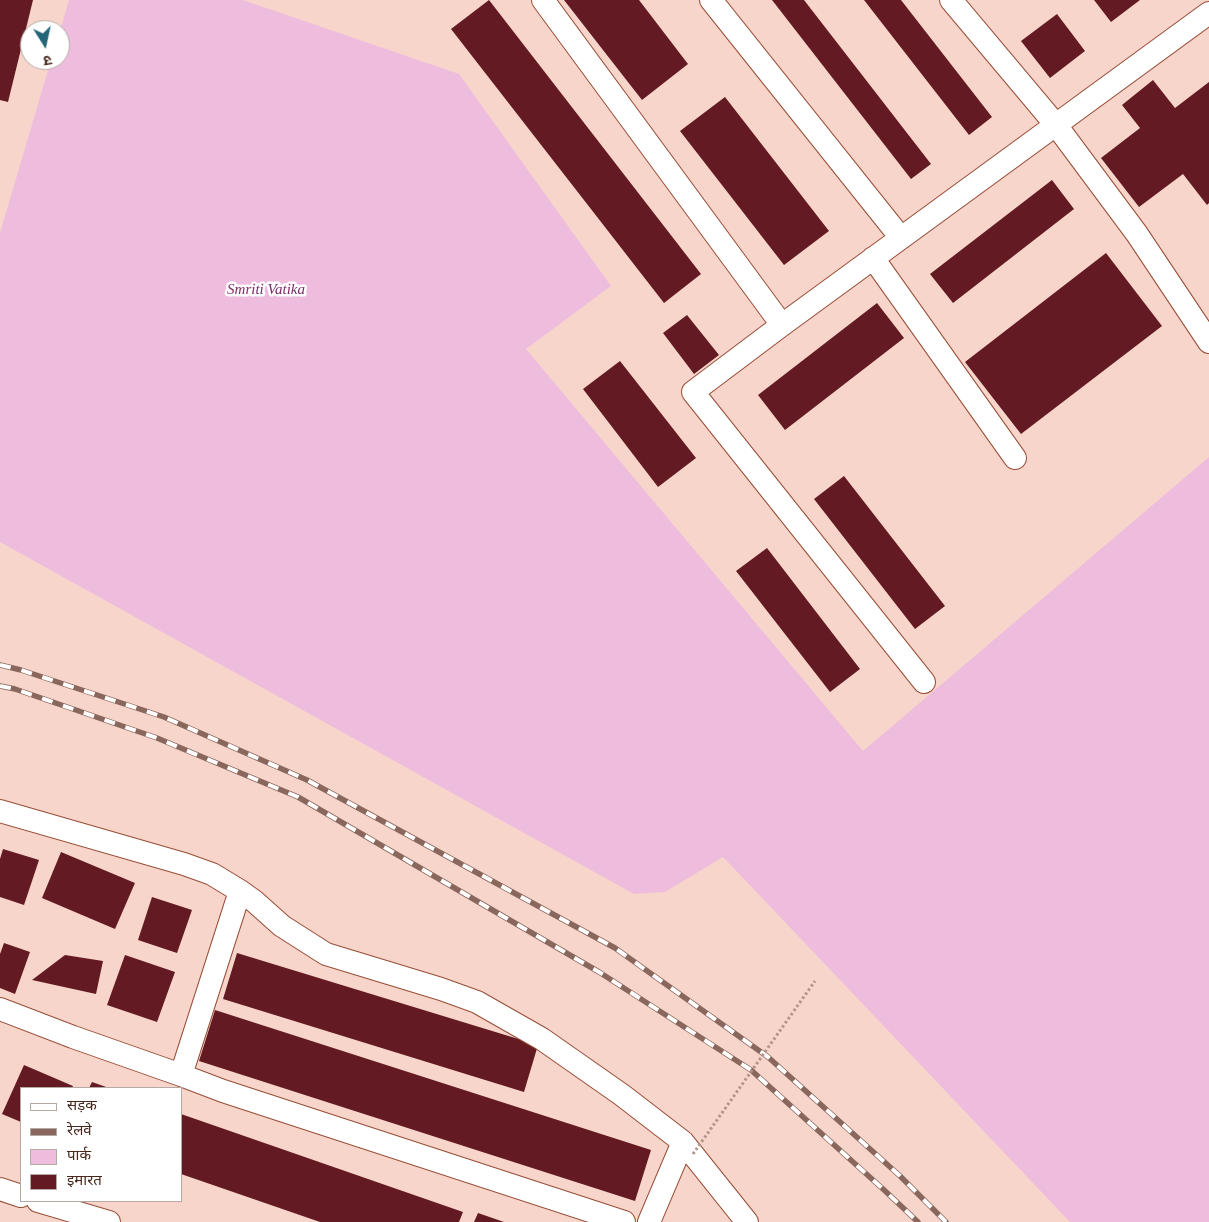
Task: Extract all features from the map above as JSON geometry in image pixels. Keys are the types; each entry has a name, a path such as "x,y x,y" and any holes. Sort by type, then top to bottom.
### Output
{"street":[{"path":"543,0 782,325"},
{"path":"711,0 901,238"},
{"path":"951,0 1056,125 1137,234 1209,342"},
{"path":"924,682 693,392 1209,13"},
{"path":"873,258 1015,458"},
{"path":"0,811 184,864 212,874 254,901 282,926 326,954 441,989 477,1002 509,1019 542,1039 614,1089 688,1148 747,1222"},
{"path":"181,1075 240,891"},
{"path":"0,1009 72,1038 223,1091 624,1222"},
{"path":"649,1222 688,1148"},
{"path":"0,1189 20,1196"},
{"path":"41,1202 109,1222"}],"path":[{"path":"688,1148 815,981"}],"green space":[{"name":"Smriti Vatika","path":"69,0 243,0 459,74 611,286 526,349 863,751 1209,457 1209,1222 1070,1222 723,857 665,892 634,894 0,542 0,233 48,70 70,70 70,20 63,20"}],"building":[{"path":"0,0 33,0 28,20 20,20 20,53 8,102 0,100"},
{"path":"489,0 701,274 664,303 451,29"},
{"path":"564,0 639,0 688,64 642,100"},
{"path":"772,0 804,0 931,164 911,179"},
{"path":"864,0 901,0 992,117 969,135"},
{"path":"1094,0 1140,0 1111,22"},
{"path":"1057,14 1085,51 1050,78 1021,41"},
{"path":"1153,80 1175,108 1209,82 1209,203 1207,205 1183,174 1139,207 1101,158 1140,128 1122,105"},
{"path":"725,97 829,231 784,265 680,131"},
{"path":"1052,180 1074,209 953,303 930,274"},
{"path":"1106,253 1162,326 1021,434 965,362"},
{"path":"877,303 904,338 785,430 758,395"},
{"path":"687,315 719,355 694,374 663,333"},
{"path":"620,361 696,458 658,487 583,389"},
{"path":"844,476 945,606 915,629 814,499"},
{"path":"767,548 860,669 830,692 736,571"},
{"path":"3,849 39,860 24,905 0,897 0,859"},
{"path":"61,852 135,883 115,929 42,898"},
{"path":"152,897 192,910 177,953 138,940"},
{"path":"4,943 30,952 15,994 0,988 0,954"},
{"path":"237,953 538,1045 524,1092 223,999"},
{"path":"65,955 103,961 96,994 32,980"},
{"path":"125,955 175,972 157,1022 107,1005"},
{"path":"215,1010 651,1150 635,1201 199,1061"},
{"path":"24,1065 73,1086 20,1087 20,1122 2,1114"},
{"path":"92,1082 106,1087 90,1087"},
{"path":"182,1114 463,1212 459,1222 320,1222 182,1174"},
{"path":"478,1213 504,1222 474,1222"}],"railway":[{"path":"0,665 21,670 164,717 307,780 615,948 768,1057 900,1176 946,1222"},
{"path":"0,686 15,689 157,738 298,797 599,972 751,1070 918,1222"}]}
